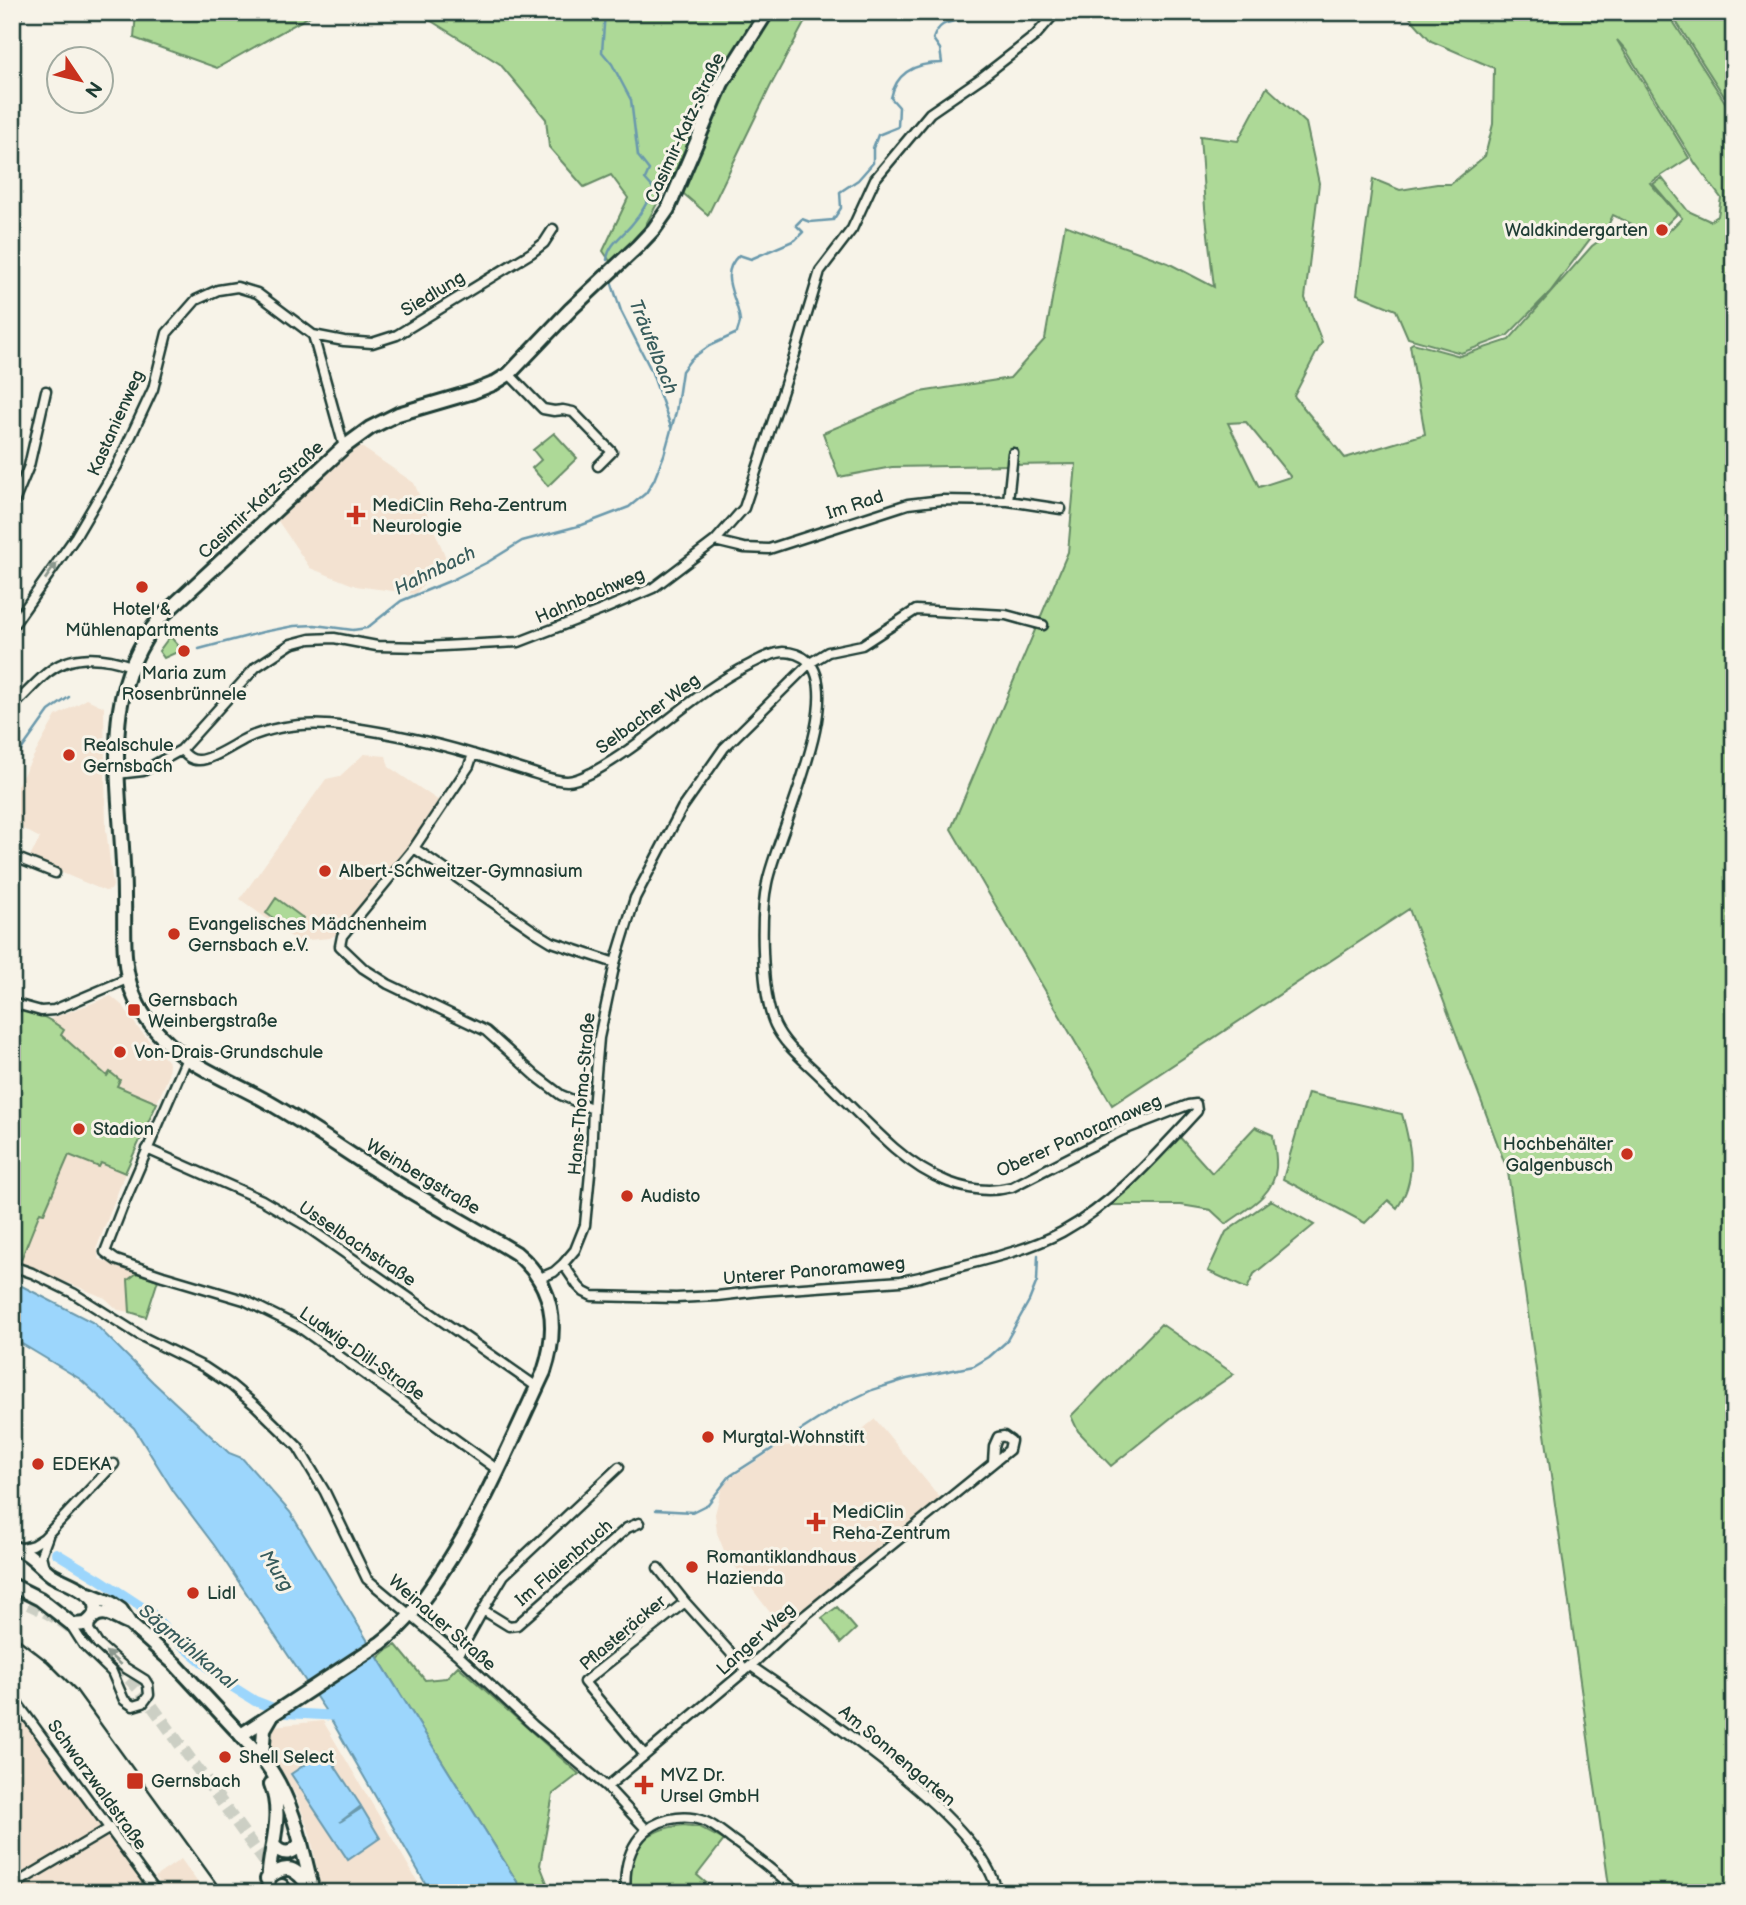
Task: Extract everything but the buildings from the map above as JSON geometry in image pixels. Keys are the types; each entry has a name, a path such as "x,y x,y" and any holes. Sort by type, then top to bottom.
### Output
{"street":[{"path":"12,21 15,12"},
{"name":"Casimir-Katz-Straße","path":"161,617 344,447 370,428 398,414 473,392 509,374 571,309 654,229 668,209 722,83 767,12"},
{"name":"Hahnbachweg","path":"117,774 143,771 181,750 256,667 291,644 310,639 334,638 377,646 424,647 519,642 653,587 715,541 744,508 820,271 852,229 874,178 930,113 1035,36 1056,12"},
{"name":"Siedlung","path":"313,335 372,343 397,335 531,253 544,243 553,229"},
{"name":"Kastanienweg","path":"12,627 76,536 110,478 153,389 167,333 196,300 218,290 237,287 257,293 313,335"},
{"path":"313,335 344,447"},
{"path":"509,374 543,409 573,412 612,452 598,467"},
{"path":"12,508 29,466 46,391"},
{"path":"1008,501 1013,453"},
{"name":"Im Rad","path":"715,541 744,548 769,549 908,505 943,500 1008,501 1061,509"},
{"path":"810,663 828,652 862,645 916,610 1006,615 1043,625"},
{"name":"Weinbergstraße","path":"161,617 149,631 131,666 118,720 117,774 125,964 127,979 135,999 153,1028 187,1058 266,1101 375,1170 516,1253 540,1278 548,1300 552,1327 550,1355 476,1517 410,1617 382,1643 241,1735"},
{"name":"Selbacher Weg","path":"181,750 190,758 201,761 248,738 286,727 312,724 342,726 403,736 550,778 572,781 620,756 695,698 745,667 783,652 794,653 810,663"},
{"path":"12,707 49,671 71,661 92,657 113,659 131,666"},
{"name":"Hans-Thoma-Straße","path":"540,1278 564,1264 575,1250 585,1225 599,1038 615,963 635,898 670,831 724,748 810,663"},
{"name":"Oberer Panoramaweg","path":"810,663 819,684 818,716 811,753 773,858 766,886 764,911 763,936 768,1001 776,1028 790,1047 903,1157 958,1187 998,1190 1012,1187 1121,1131 1188,1105 1196,1104 1196,1111"},
{"path":"473,754 469,766 414,848 342,936 340,946 363,968 388,984 486,1031 561,1095 593,1109"},
{"path":"414,848 552,942 615,963"},
{"path":"12,856 55,873"},
{"path":"12,1003 41,1011 54,1010 127,979"},
{"path":"147,1149 187,1058"},
{"name":"Unterer Panoramaweg","path":"564,1264 584,1292 592,1296 717,1296 901,1282 1036,1244 1062,1232 1101,1205 1133,1178 1196,1111"},
{"name":"Ludwig-Dill-Straße","path":"147,1149 104,1252 116,1260 244,1300 299,1327 498,1470"},
{"name":"Usselbachstraße","path":"147,1149 262,1200 303,1224 537,1387"},
{"name":"Weinauer Straße","path":"12,1266 73,1293 162,1347 204,1367 231,1385 278,1426 298,1447 325,1492 367,1580 458,1655 533,1725 607,1787 646,1829"},
{"name":"Langer Weg","path":"607,1787 749,1668 804,1616 993,1462"},
{"path":"50,1573 43,1564 41,1555 46,1539 114,1464"},
{"name":"Weinauer Straße","path":"484,1610 504,1575 619,1467"},
{"name":"Im Flaienbruch","path":"484,1610 509,1626 517,1625 627,1528 639,1523"},
{"path":"14,1548 37,1543 52,1531"},
{"path":"14,1548 30,1556 50,1573 117,1606 130,1624"},
{"name":"Pflasteräcker","path":"658,1568 685,1602 749,1668"},
{"path":"12,1585 40,1599 69,1623 83,1644 112,1672 124,1700 133,1706 143,1703 149,1695 145,1680 130,1672 98,1644 89,1630 95,1603 89,1594"},
{"name":"Pflasteräcker","path":"644,1755 584,1682 685,1602"},
{"path":"458,1655 484,1610"},
{"path":"69,1623 78,1626 86,1624 98,1613 106,1613 130,1624 175,1664 262,1758 285,1798 301,1842 312,1892"},
{"name":"Am Sonnengarten","path":"749,1668 836,1724 891,1767 959,1828 993,1876 997,1893"},
{"name":"Schwarzwaldstraße","path":"12,1696 157,1893"},
{"path":"262,1758 264,1729 271,1717"},
{"path":"251,1747 271,1785 277,1804 278,1816 267,1879 269,1893"},
{"path":"626,1893 625,1871 635,1842 646,1829 677,1817 701,1820 711,1825 743,1847 799,1893"},
{"path":"12,1886 110,1828"},
{"path":"273,1845 283,1853 288,1853 301,1842"},
{"path":"267,1879 276,1871 290,1869 302,1877 312,1892"}],"shaded area":[{"name":"MediClin Reha-Zentrum Neurologie","path":"360,446 414,483 447,560 415,594 356,586 310,568 278,521 352,447"},
{"name":"Realschule Gernsbach","path":"87,699 104,707 106,829 113,886 111,890 105,891 29,859 40,838 12,823 12,795 56,716"},
{"name":"Albert-Schweitzer-Gymnasium","path":"364,754 386,756 389,767 439,801 412,844 342,931 330,938 297,941 240,899 326,779 340,776"},
{"name":"Von-Drais-Grundschule","path":"111,996 124,1007 138,1028 169,1063 168,1077 157,1103 117,1086 61,1035 64,1030 50,1019"},
{"path":"69,1155 99,1167 101,1163 125,1173 97,1247 99,1259 137,1273 128,1280 130,1312 118,1310 105,1298 20,1263 40,1211 44,1213"},
{"name":"MediClin Reha-Zentrum","path":"875,1419 942,1500 784,1631 725,1553 717,1533 715,1514 722,1487 733,1476 780,1446 847,1442"},
{"path":"12,1706 110,1836 150,1893 12,1893"},
{"path":"323,1721 424,1893 322,1893 310,1834 296,1796 269,1747 273,1726"},
{"path":"181,1859 205,1893 166,1893 155,1877"}],"green space":[{"path":"136,12 317,12 217,68 134,38"},
{"path":"417,12 810,12 708,215 669,181 633,249 612,264 603,251 628,198 611,175 584,187 549,147 546,119 500,64"},
{"path":"1397,12 1667,12 1734,116 1734,1893 1610,1893 1508,1172 1409,909 1112,1105 951,829 1068,552 1076,464 892,467 839,477 823,433 920,392 1010,378 1045,339 1065,225 1168,263 1214,287 1200,136 1238,141 1267,87 1306,123 1319,183 1305,298 1322,342 1294,396 1345,458 1425,434 1410,345 1413,343 1460,356 1509,340 1592,246 1618,227 1630,223 1613,215 1605,232 1592,227 1596,231 1550,292 1507,336 1461,353 1408,338 1396,310 1357,294 1373,179 1400,190 1451,184 1485,156 1493,124 1494,68 1431,41 1407,14","holes":["1617,40 1626,50 1695,163 1721,198 1718,216 1710,221 1688,211 1662,178 1653,184 1682,218 1667,233 1661,230 1677,214 1650,183 1689,158","1246,422 1290,476 1290,477 1259,487 1228,423"]},
{"path":"1670,12 1734,12 1734,93 1724,96"},
{"path":"554,433 577,458 548,486 532,468 541,460 533,450"},
{"path":"170,636 182,650 164,658 159,651"},
{"path":"276,898 303,918 293,932 266,913"},
{"name":"Stadion","path":"12,1007 52,1021 64,1030 61,1035 107,1076 110,1072 120,1080 117,1086 157,1103 125,1173 101,1163 99,1167 69,1155 44,1213 40,1212 20,1262 12,1259"},
{"path":"1308,1093 1402,1114 1411,1162 1408,1186 1397,1208 1388,1200 1365,1223 1283,1179"},
{"path":"1255,1127 1273,1135 1276,1160 1274,1178 1258,1201 1226,1224 1211,1210 1181,1205 1105,1205 1177,1134 1212,1173"},
{"path":"1271,1200 1314,1225 1254,1274 1247,1289 1208,1271 1226,1232"},
{"path":"137,1273 158,1280 146,1317 130,1312 128,1280"},
{"path":"1161,1324 1234,1374 1177,1413 1111,1466 1078,1431 1071,1416"},
{"path":"837,1607 856,1629 841,1643 822,1618"},
{"path":"396,1645 425,1680 446,1678 458,1666 579,1774 553,1794 540,1865 551,1893 524,1893 378,1658"},
{"path":"684,1825 699,1827 724,1840 697,1875 718,1893 629,1893 630,1865 639,1845 657,1831"}],"water":[{"name":"Murg","path":"12,1281 94,1323 229,1453 242,1458 290,1512 524,1893 431,1893 329,1716 214,1545 174,1492 134,1428 80,1379 12,1338"},
{"path":"325,1751 361,1806 340,1822 362,1808 380,1838 348,1860 291,1774"}],"pier":[{"path":"371,1639 380,1654 312,1698 303,1684"}],"waterway":[{"name":"Träufelbach","path":"605,12 602,52 612,64 631,100 638,156 649,170 645,179 654,189 639,215 613,244 607,260"},
{"name":"Hahnbach","path":"199,649 294,626 315,625 353,630 367,628 401,601 452,580 522,541 582,525 629,507 646,493 664,455 676,412 682,371 691,359 709,346 737,333 739,313 729,280 732,263 739,255 751,259 795,240 803,232 796,225 802,219 810,222 833,220 841,208 840,192 858,180 873,163 873,148 878,135 898,127 899,107 891,98 898,82 916,67 942,63 940,49 933,39 939,28 969,18 973,12"},
{"name":"Träufelbach","path":"610,278 621,311 651,370 671,427"},
{"name":"Hahnbach","path":"12,763 49,711 69,697"},
{"path":"656,1510 692,1512 708,1504 730,1476 837,1407 872,1390 907,1379 974,1366 989,1357 1006,1342 1029,1301 1037,1281 1038,1255"},
{"name":"Sägmühlkanal","path":"56,1553 151,1613 176,1640 228,1684 255,1701 286,1713 340,1716"}],"tunnel":[{"path":"12,1597 69,1627 104,1654 135,1685 282,1886"}],"railway":[{"path":"12,1634 48,1662 76,1690 223,1893"}],"place":[{"name":"Waldkindergarten","path":"1662,230"},
{"name":"MediClin Reha-Zentrum Neurologie","path":"356,515"},
{"name":"Hotel & Mühlenapartments","path":"142,587"},
{"name":"Maria zum Rosenbrünnele","path":"184,651"},
{"name":"Realschule Gernsbach","path":"69,755"},
{"name":"Albert-Schweitzer-Gymnasium","path":"325,871"},
{"name":"Evangelisches Mädchenheim Gernsbach e.V.","path":"174,934"},
{"name":"Gernsbach Weinbergstraße","path":"134,1010"},
{"name":"Von-Drais-Grundschule","path":"120,1052"},
{"name":"Stadion","path":"79,1129"},
{"name":"Hochbehälter Galgenbusch","path":"1627,1154"},
{"name":"Audisto","path":"627,1196"},
{"name":"Murgtal-Wohnstift","path":"708,1437"},
{"name":"EDEKA","path":"38,1464"},
{"name":"MediClin Reha-Zentrum","path":"816,1522"},
{"name":"Romantiklandhaus Hazienda","path":"692,1567"},
{"name":"Lidl","path":"193,1593"},
{"name":"Shell Select","path":"225,1757"},
{"name":"Gernsbach","path":"135,1781"},
{"name":"MVZ Dr. Ursel GmbH","path":"644,1785"}]}
